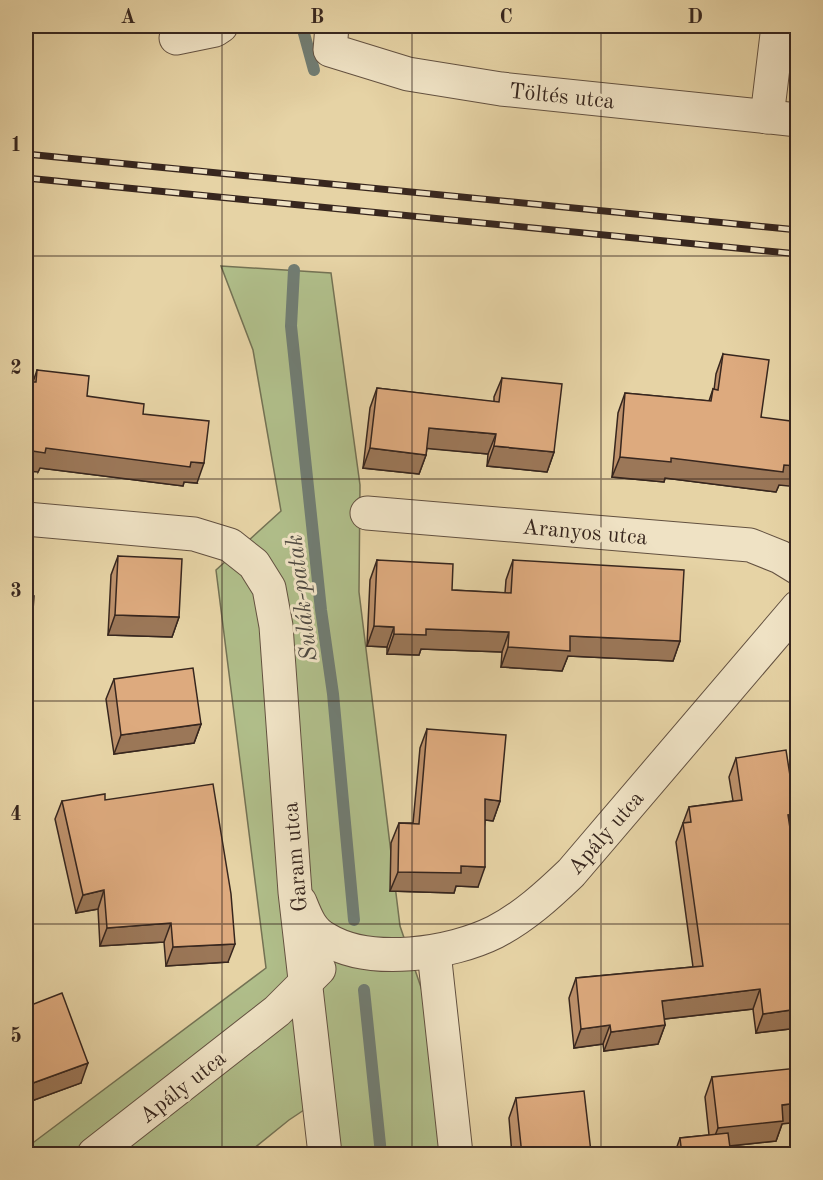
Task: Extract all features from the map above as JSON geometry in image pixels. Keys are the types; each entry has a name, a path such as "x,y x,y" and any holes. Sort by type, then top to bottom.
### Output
{"street":[{"path":"176,38 215,30 221,26"},
{"path":"778,26 782,119"},
{"name":"Töltés utca","path":"331,38 408,74 501,89 782,119"},
{"name":"Aranyos utca","path":"368,513 750,545 780,557 798,568"},
{"name":"Garam utca","path":"26,519 194,534 230,545 254,564 269,588 276,626 295,892 307,979 325,1155"},
{"name":"Apály utca","path":"295,892 310,926 326,939 352,949 402,956 434,952 495,932 542,901 571,873 798,607"},
{"name":"Apály utca","path":"94,1155 277,1011 307,979 331,959 352,949"},
{"path":"434,952 456,1155"}],"green space":[{"path":"221,266 331,273 360,485 359,592 400,926 426,1002 442,1154 339,1154 334,1090 289,1120 247,1154 26,1154 26,1148 266,968 216,570 281,511 253,350"}],"building":[{"path":"723,354 769,360 761,417 798,422 798,466 784,465 783,472 671,458 671,462 620,457 625,393 711,401 713,389 718,390"},
{"path":"37,370 89,376 87,396 144,404 143,414 209,421 204,463 191,462 190,467 46,448 45,453 26,450 26,385 28,382 36,382"},
{"path":"502,378 562,384 554,452 494,446 496,434 429,428 426,455 370,448 377,388 499,402"},
{"path":"118,556 182,559 179,617 115,615"},
{"path":"377,560 453,564 452,590 511,593 513,560 684,570 680,641 570,636 570,651 508,647 509,632 426,629 426,635 394,634 394,627 374,626"},
{"path":"26,595 34,596 32,624 26,624"},
{"path":"193,668 201,724 121,735 114,679"},
{"path":"427,729 506,735 500,801 485,799 485,867 461,866 461,873 398,872 399,823 419,824"},
{"path":"786,750 796,814 788,815 798,881 798,1009 763,1014 760,989 662,1001 665,1025 611,1032 610,1025 581,1029 576,978 703,966 683,823 691,822 689,807 742,800 736,758"},
{"path":"213,784 231,894 235,944 173,947 171,923 107,928 104,890 83,895 62,801 105,794 105,800"},
{"path":"62,993 88,1063 33,1083 26,1064 26,1007"},
{"path":"798,1068 798,1103 782,1105 783,1121 718,1128 712,1077"},
{"path":"584,1091 591,1152 522,1155 516,1098"},
{"path":"728,1133 731,1155 682,1155 680,1138"}],"waterway":[{"name":"Sulák-patak","path":"302,26 314,70"},
{"name":"Sulák-patak","path":"294,270 291,326 321,610 333,694 354,920"},
{"name":"Sulák-patak","path":"364,990 381,1154"}],"railway":[{"path":"26,154 798,230"},
{"path":"26,178 798,254"}]}
